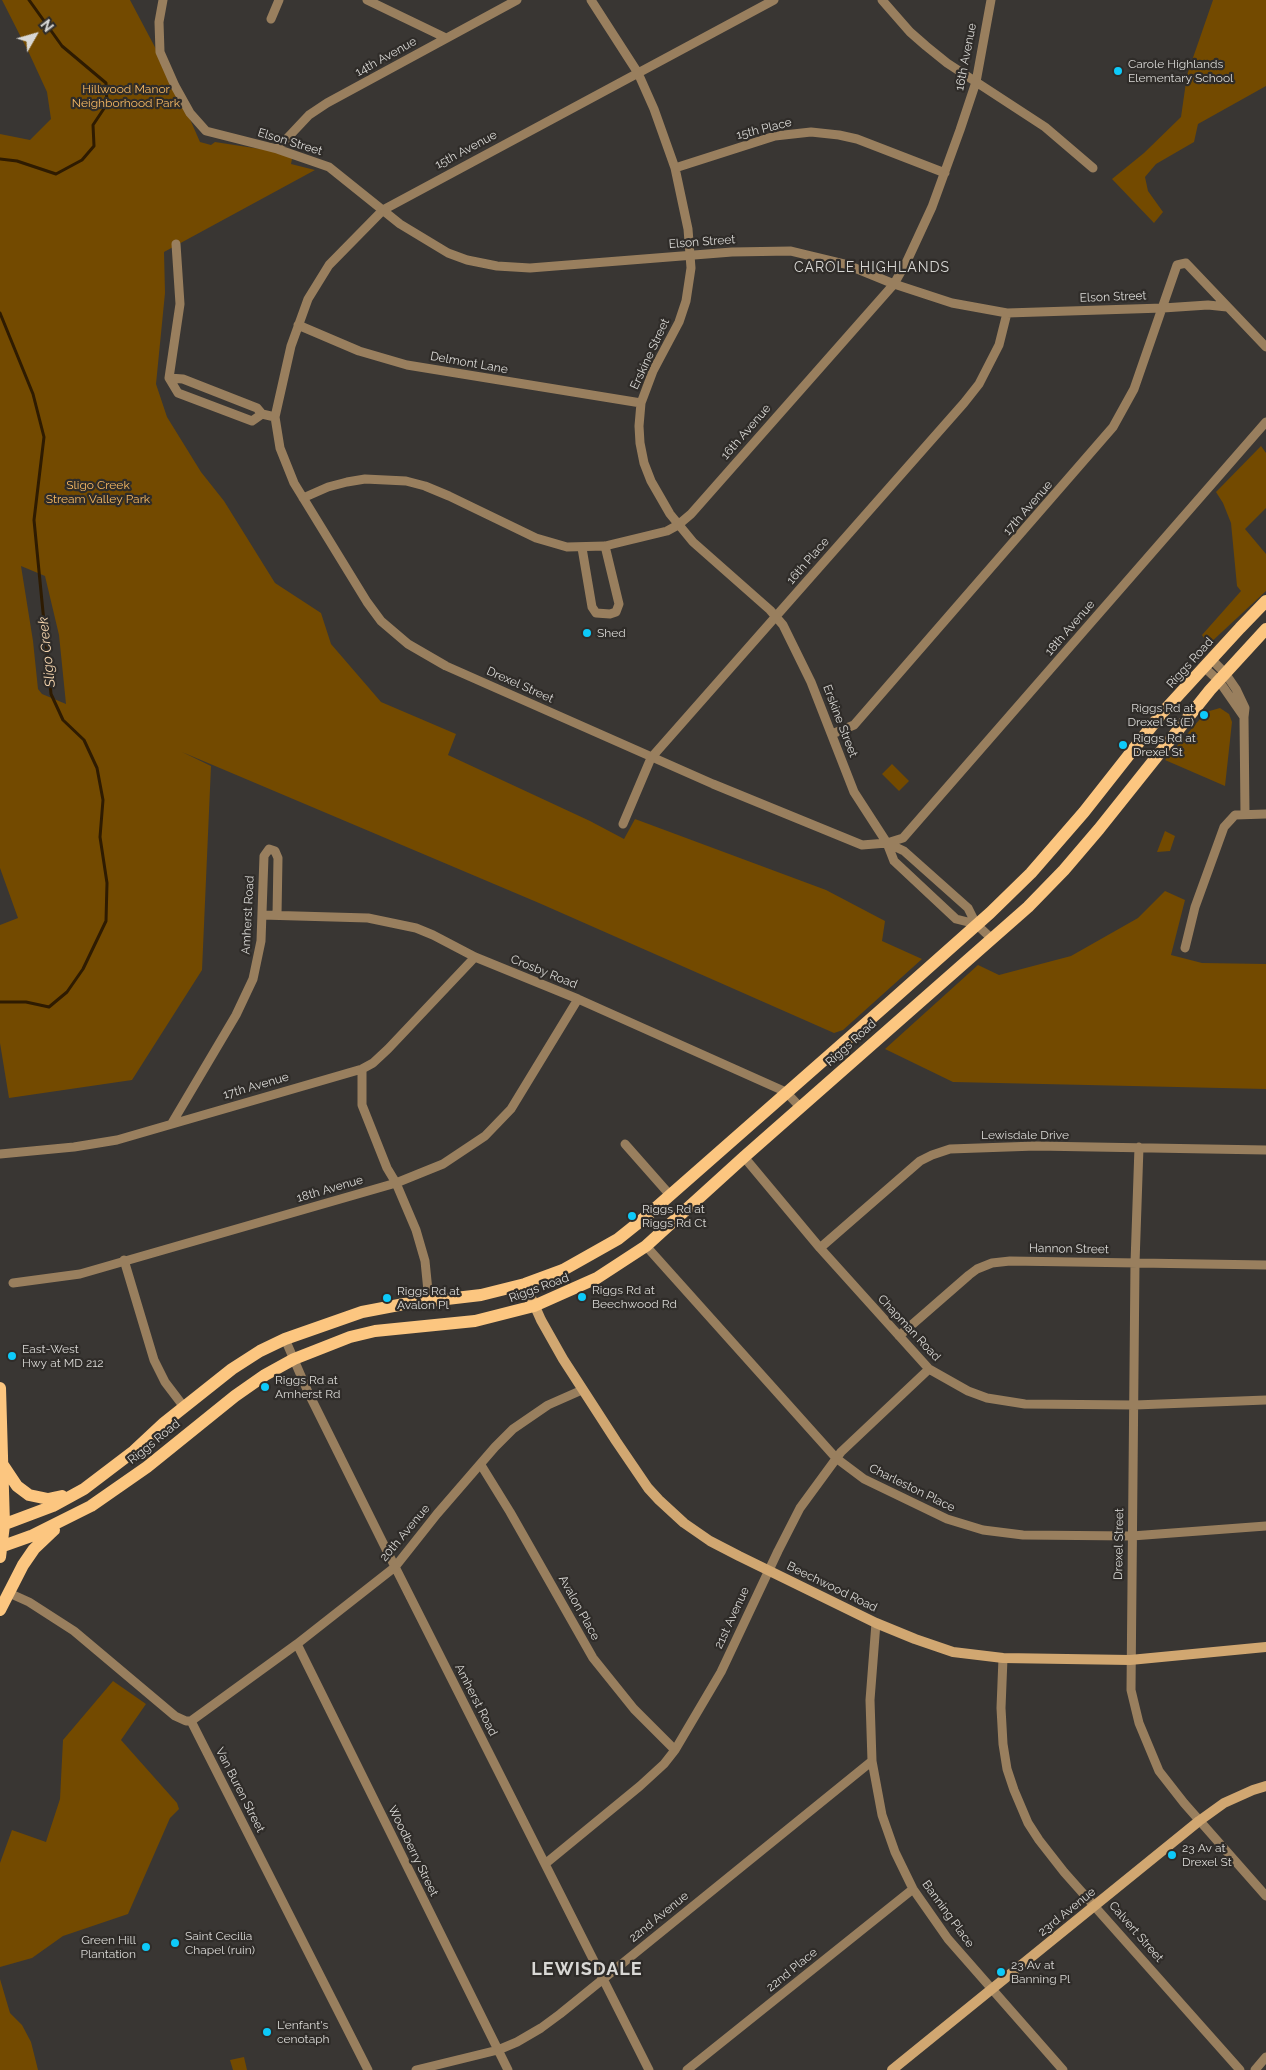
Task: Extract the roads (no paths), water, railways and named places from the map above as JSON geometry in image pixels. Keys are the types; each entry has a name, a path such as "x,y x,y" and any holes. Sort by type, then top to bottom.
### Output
{"main road":[{"name":"Riggs Road","path":"2,1525 53,1506 84,1489 134,1451 184,1407 247,1358 285,1339 362,1312 481,1295 524,1284 563,1270 610,1244 643,1219 976,924 1034,870 1084,812 1162,714 1266,601"},
{"name":"Riggs Road","path":"1,1550 78,1514 147,1467 235,1396 265,1375 294,1359 350,1337 375,1331 475,1321 534,1306 597,1278 646,1246 800,1107 1028,907 1064,870 1099,829 1181,723 1266,629"},
{"path":"0,1388 3,1464 1,1550"},
{"path":"3,1464 17,1486 34,1497 48,1500 84,1489"},
{"path":"0,1610 23,1565 34,1549 46,1536 78,1514"}],"street":[{"name":"Elson Street","path":"163,0 159,22 160,52 175,86 190,112 206,131 277,149 329,167 416,235 448,253 467,260 496,266 530,268 691,255 791,251 845,264 894,284 952,303 1007,313 1208,305 1227,307"},
{"path":"271,19 279,0"},
{"path":"367,0 446,38"},
{"name":"14th Avenue","path":"277,149 309,115 327,103 518,0"},
{"name":"Erskine Street","path":"592,0 638,72 662,127 686,212 691,255 686,300 679,322 653,371 642,403 639,426 644,463 657,495 692,542 777,616 802,660 854,792 887,843"},
{"name":"15th Avenue","path":"275,417 285,370 298,325 308,299 329,265 383,210 774,0"},
{"path":"882,0 910,32 926,46 976,82 1045,127 1093,168"},
{"name":"16th Avenue","path":"303,498 328,487 365,479 406,481 425,486 449,496 536,538 554,544 582,548 605,546 667,531 678,525 691,514 894,284 919,236 945,173 976,82 991,0"},
{"name":"15th Place","path":"675,168 776,136 810,132 857,139 945,173"},
{"path":"176,244 180,304 169,378 178,393 252,421 262,414"},
{"name":"17th Avenue","path":"832,734 854,725 1103,442 1120,417 1134,389 1177,265 1186,263 1227,307"},
{"path":"1227,307 1266,347"},
{"name":"16th Place","path":"623,824 651,758 979,384 999,345 1007,313"},
{"name":"Delmont Lane","path":"298,325 358,351 407,365 642,403"},
{"path":"169,378 183,379 257,408 262,414 275,417"},
{"name":"Drexel Street","path":"275,417 277,437 283,459 303,498 374,612 399,637 446,666 651,758 862,845 887,843"},
{"name":"18th Avenue","path":"887,843 903,838 1266,422"},
{"path":"582,548 592,607 596,613 602,615 616,612 619,604 605,546"},
{"path":"1208,664 1222,677 1244,717 1245,814"},
{"path":"1185,948 1195,907 1219,835 1235,815 1266,814"},
{"path":"887,843 894,861 956,919 976,924"},
{"path":"887,843 904,851 968,908 976,924 992,940"},
{"name":"Amherst Road","path":"172,1123 236,1015 253,979 258,961 264,856 269,849 275,851 278,858 277,915"},
{"name":"Crosby Road","path":"262,915 368,918 400,924 434,935 475,957 578,999 786,1092 800,1107"},
{"name":"17th Avenue","path":"0,1154 98,1144 117,1140 362,1069 373,1063 388,1049 475,957"},
{"name":"18th Avenue","path":"13,1283 70,1276 396,1183 443,1164 476,1144 494,1128 518,1100 578,999"},
{"path":"362,1069 362,1105 387,1168 411,1216 421,1244 425,1260 429,1301"},
{"path":"625,1144 670,1195"},
{"name":"Lewisdale Drive","path":"820,1248 920,1161 941,1151 964,1147 1139,1147 1266,1150"},
{"name":"Drexel Street","path":"1139,1147 1135,1263 1135,1405 1130,1660 1134,1703 1150,1750 1169,1784 1266,1896"},
{"name":"Chapman Road","path":"744,1157 820,1248 929,1369 968,1391 1003,1402 1135,1405 1266,1400"},
{"name":"Charleston Place","path":"646,1246 836,1458 864,1479 952,1521 969,1527 1017,1534 1132,1536 1266,1526"},
{"path":"124,1260 154,1360 165,1382 184,1407"},
{"name":"Hannon Street","path":"899,1336 969,1275 985,1265 1010,1260 1266,1265"},
{"name":"Beechwood Road","path":"524,1284 551,1339 582,1390 639,1476 659,1500 684,1523 710,1541 876,1623 914,1639 953,1652 1004,1658 1130,1660 1266,1647"},
{"name":"Amherst Road","path":"285,1339 308,1392 604,1978 648,2070"},
{"name":"21st Avenue","path":"545,1864 640,1786 664,1764 675,1750 721,1672 800,1508 836,1458 929,1369"},
{"name":"20th Avenue","path":"192,1721 296,1644 395,1567 437,1514 514,1429 548,1405 582,1390"},
{"name":"Avalon Place","path":"481,1464 593,1658 634,1709 675,1750"},
{"path":"9,1593 29,1602 74,1631 171,1713 181,1719 192,1721"},
{"name":"Banning Place","path":"876,1623 870,1700 872,1760 882,1815 895,1852 913,1888 948,1940 1063,2070"},
{"name":"Woodberry Street","path":"296,1644 508,2070"},
{"name":"Calvert Street","path":"1004,1658 1001,1708 1003,1744 1007,1769 1014,1790 1038,1840 1064,1872 1240,2070"},
{"name":"Van Buren Street","path":"192,1721 368,2070"},
{"name":"22nd Avenue","path":"416,2070 498,2050 517,2042 541,2028 872,1760"},
{"name":"23rd Avenue","path":"892,2070 1199,1820 1224,1803 1266,1786"},
{"name":"22nd Place","path":"687,2070 913,1888"},
{"path":"1255,2070 1266,2057"}],"waterway":[{"name":"Sligo Creek","path":"0,159 17,161 56,174 82,160 94,146 93,125 107,104 106,83 62,46 29,0"},
{"name":"Sligo Creek","path":"0,313 33,394 44,437 34,520 51,694 63,720 84,740 97,768 103,800 100,837 107,883 106,921 83,969 67,992 49,1007 26,1002 0,1002"}],"place":[{"name":"Carole Highlands Elementary School","path":"1118,71"},
{"name":"Shed","path":"587,633"},
{"name":"Riggs Rd at Drexel St (E)","path":"1204,715"},
{"name":"Riggs Rd at Drexel St","path":"1123,745"},
{"name":"Riggs Rd at Riggs Rd Ct","path":"632,1216"},
{"name":"Riggs Rd at Beechwood Rd","path":"582,1297"},
{"name":"Riggs Rd at Avalon Pl","path":"387,1298"},
{"name":"East-West Hwy at MD 212","path":"12,1356"},
{"name":"Riggs Rd at Amherst Rd","path":"265,1387"},
{"name":"23 Av at Drexel St","path":"1172,1855"},
{"name":"Saint Cecilia Chapel (ruin)","path":"175,1943"},
{"name":"Green Hill Plantation","path":"146,1947"},
{"name":"23 Av at Banning Pl","path":"1001,1972"},
{"name":"L'enfant's cenotaph","path":"267,2032"}],"district":[{"name":"CAROLE HIGHLANDS","path":"872,268"},
{"name":"LEWISDALE","path":"587,1970"}],"park label":[{"name":"Hillwood Manor Neighborhood Park","path":"126,96"},
{"name":"Sligo Creek Stream Valley Park","path":"98,492"}]}
